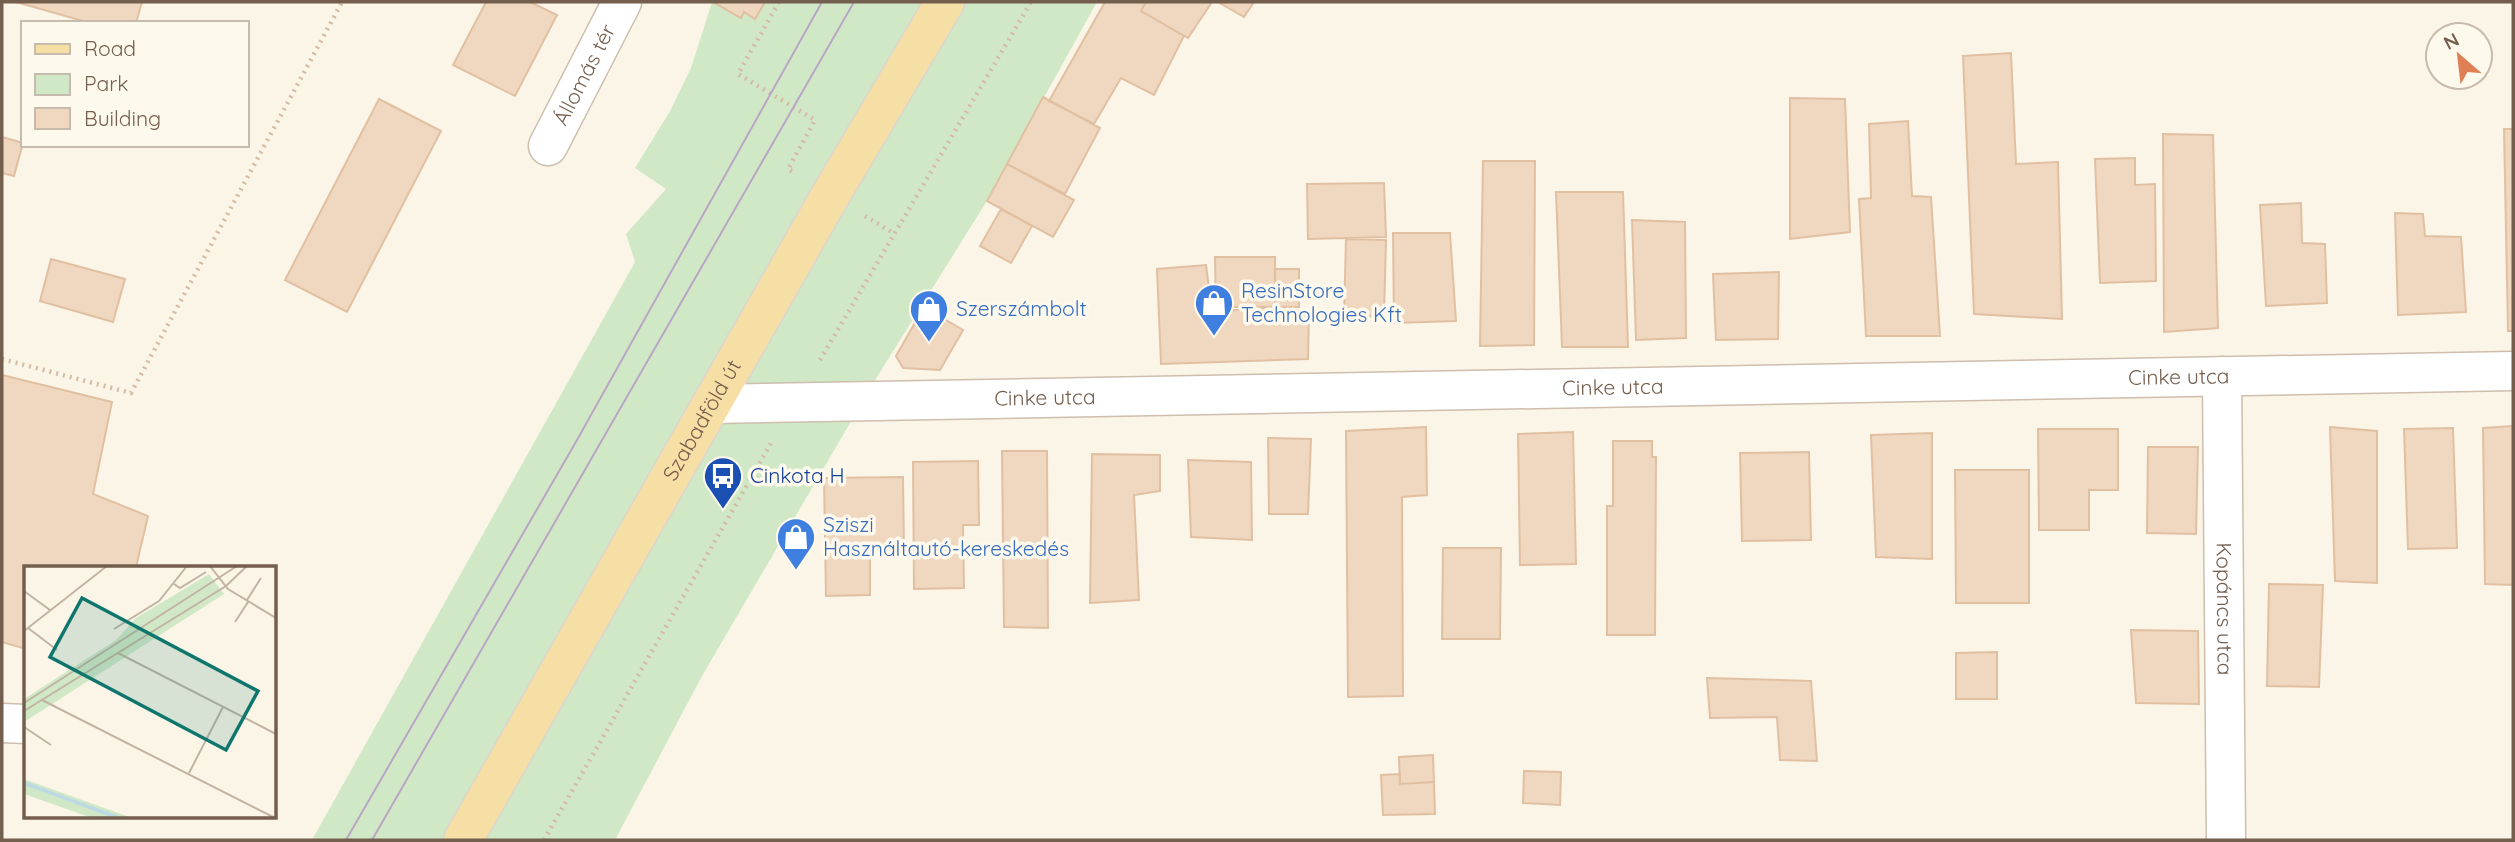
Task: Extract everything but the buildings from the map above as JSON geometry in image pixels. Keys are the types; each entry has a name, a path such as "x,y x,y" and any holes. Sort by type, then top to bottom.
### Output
{"main road":[{"name":"Szabadföld út","path":"463,840 830,196 946,2"}],"street":[{"name":"Állomás tér","path":"548,146 622,2"},
{"name":"Cinke utca","path":"713,404 2513,370"},
{"name":"Kopáncs utca","path":"2222,376 2226,840"},
{"path":"2,723 24,724"}],"path":[{"path":"2,359 131,393 342,2"},
{"path":"779,2 738,74 815,120"}],"green space":[{"path":"712,2 1097,2 985,204 877,377 702,676 615,840 312,840 635,262 626,234 666,189 635,168 670,111 691,68"}],"tram line":[{"path":"346,840 577,440 822,2"},
{"path":"372,840 854,2"}],"place":[{"name":"ResinStore Technologies Kft","path":"1214,337"},
{"name":"Szerszámbolt","path":"929,343"},
{"name":"Cinkota H","path":"723,510"},
{"name":"Sziszi Használtautó-kereskedés","path":"796,571"}]}
